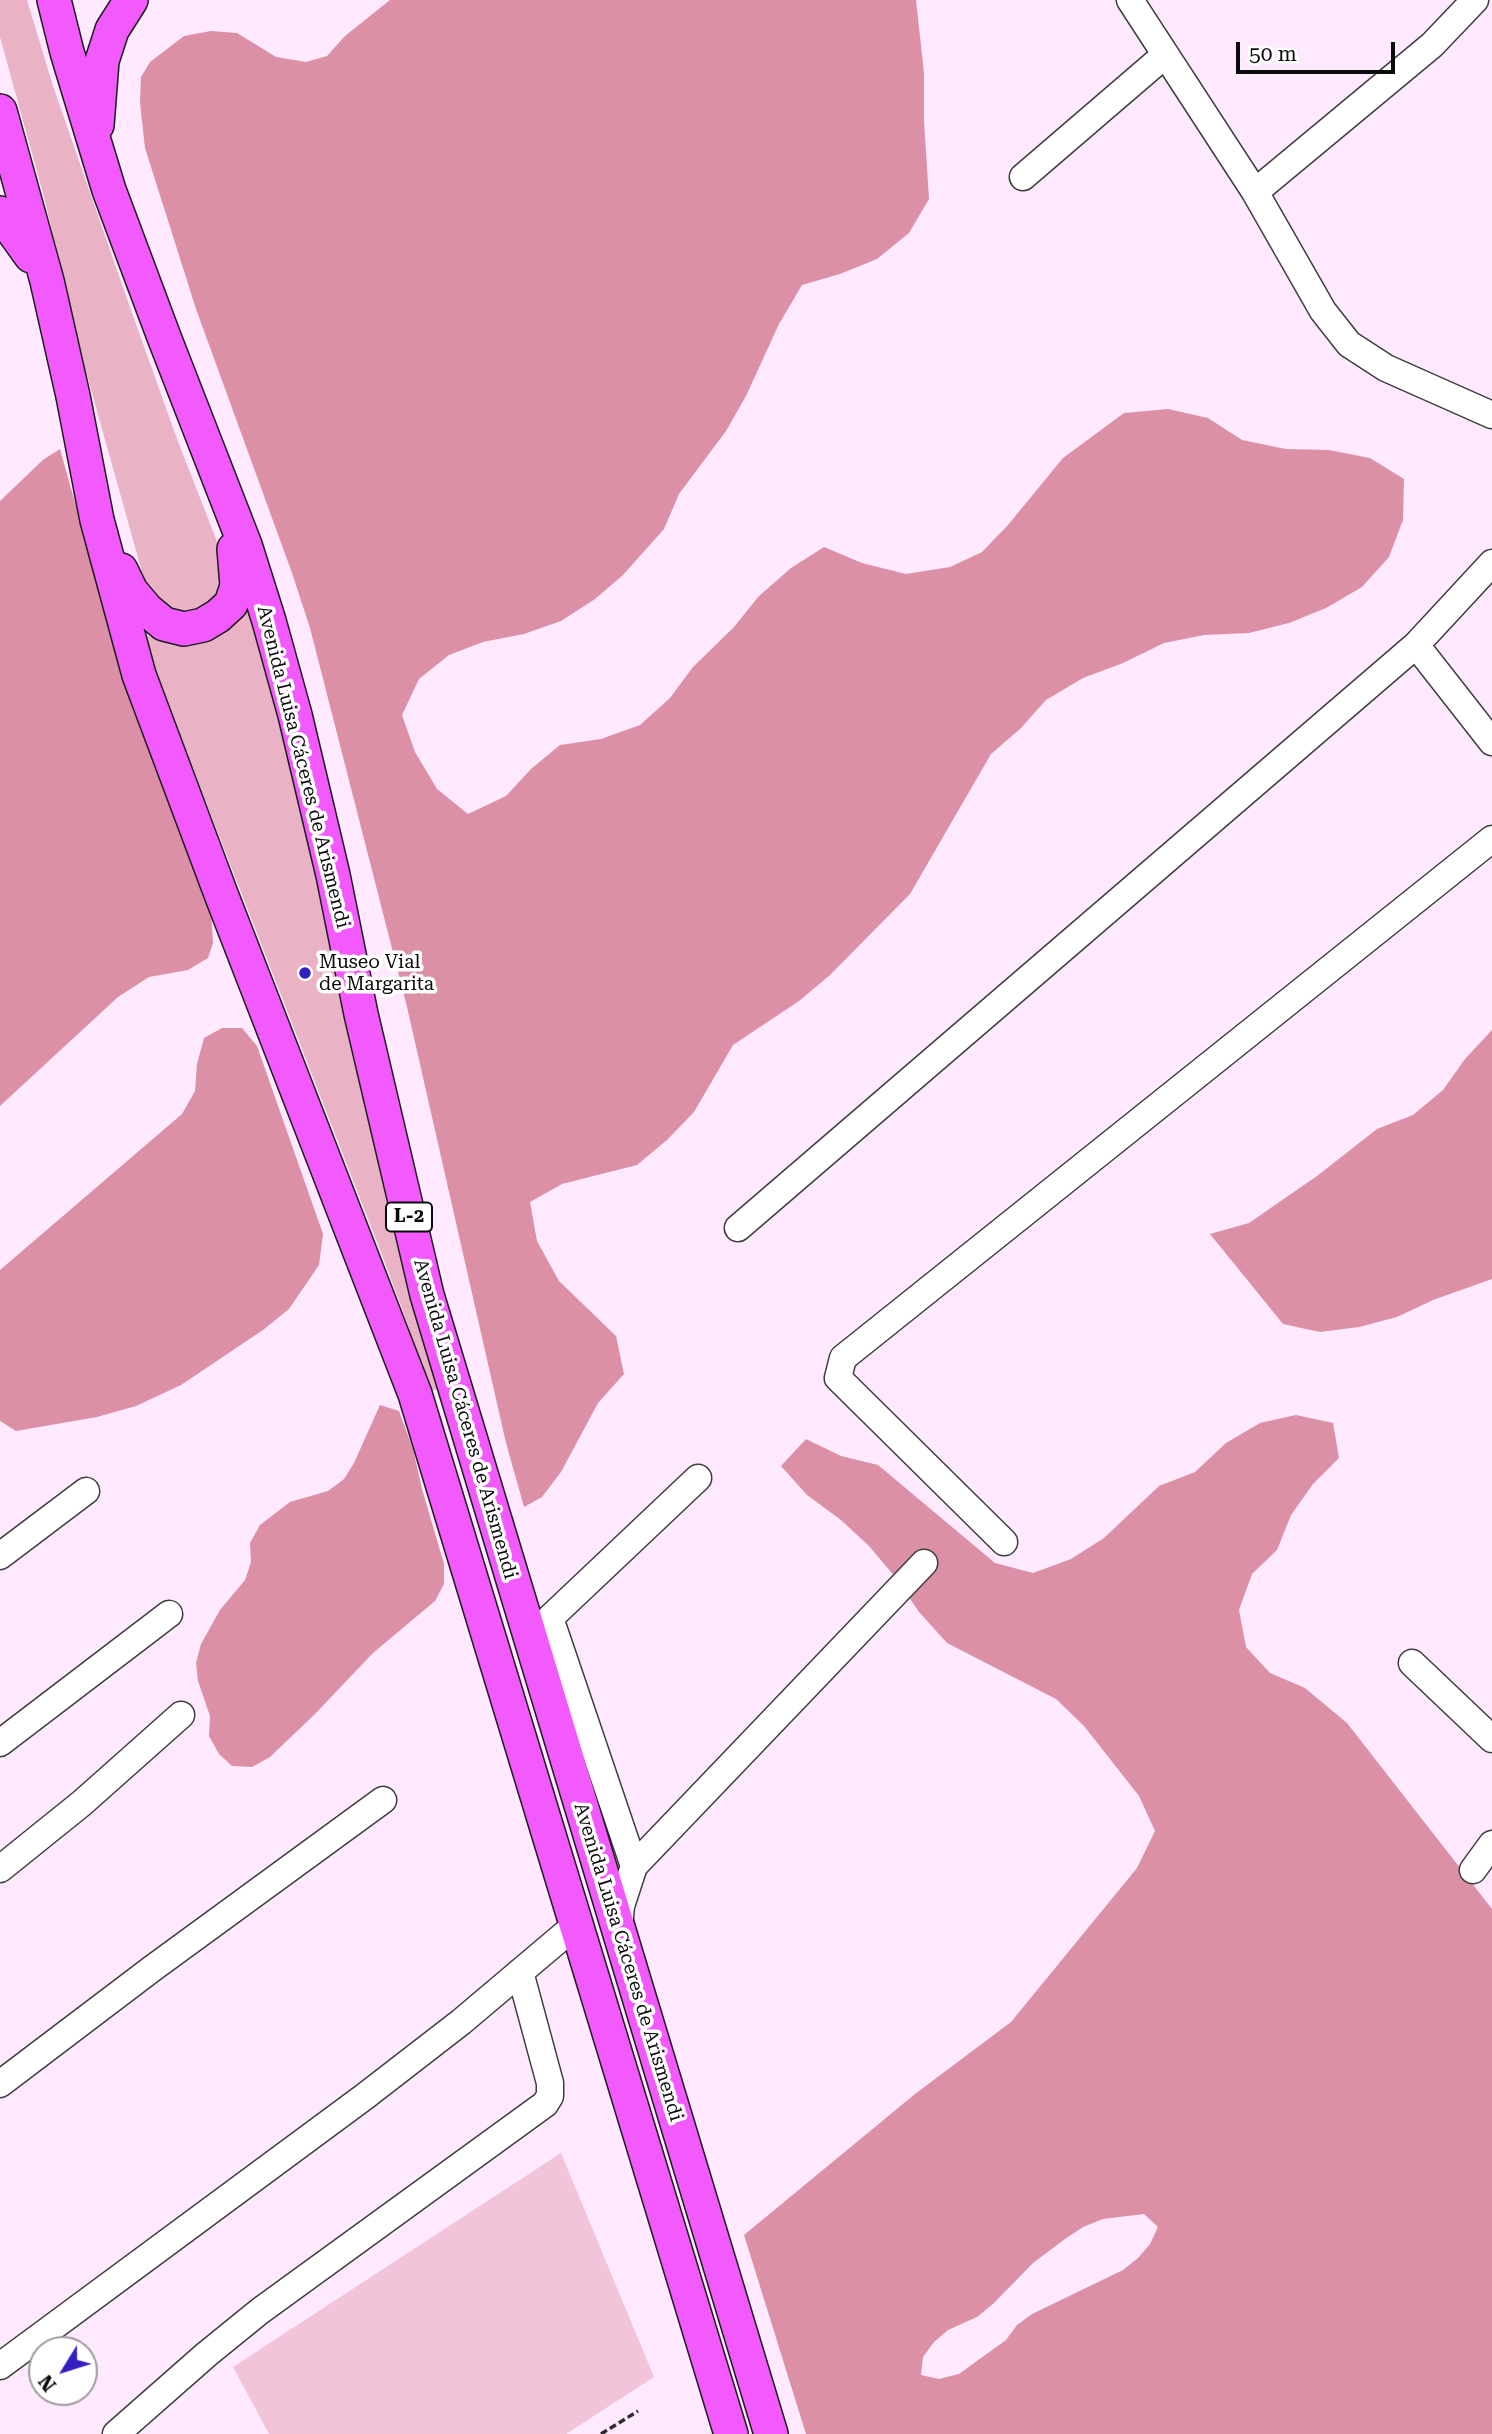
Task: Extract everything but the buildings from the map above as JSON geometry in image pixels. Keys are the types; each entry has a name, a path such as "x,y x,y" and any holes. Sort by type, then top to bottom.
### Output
{"main road":[{"name":"Avenida Luisa Cáceres de Arismendi","path":"54,0 96,148 164,338 245,545 269,621 295,715 333,875 361,1014 427,1295 771,2434"},
{"path":"96,148 102,61 112,30 131,0"},
{"name":"Avenida Luisa Cáceres de Arismendi","path":"0,111 47,281 97,520 139,675 415,1394 732,2434"},
{"path":"0,213 47,281"},
{"path":"97,520 131,592 147,610 164,624 184,629 203,625 231,604 237,586 237,564 217,472"}],"street":[{"path":"1130,0 1255,192 1323,311 1349,344 1386,368 1492,415"},
{"path":"1255,192 1432,45 1475,0"},
{"path":"1024,177 1166,55"},
{"path":"738,1228 1416,645 1492,564"},
{"path":"1416,645 1492,742"},
{"path":"1004,1542 838,1378 844,1358 1492,839"},
{"path":"634,1866 550,1618 698,1478"},
{"path":"0,1556 86,1491"},
{"path":"619,1933 621,1906 634,1866 924,1563"},
{"path":"0,1743 169,1614"},
{"path":"1412,1663 1492,1739"},
{"path":"0,1869 82,1803 181,1715"},
{"path":"0,2084 383,1800"},
{"path":"1473,1870 1492,1844"},
{"path":"0,2365 363,2097 461,2022 577,1924"},
{"path":"116,2434 260,2311 545,2104 550,2096 550,2083 520,1972"}],"path":[{"path":"601,2434 638,2411"}],"shaded area":[{"path":"0,0 27,0 53,86 126,296 225,562 228,576 212,605 181,617 153,601 144,579 85,368 43,193 0,37"},
{"path":"390,0 916,0 924,73 929,199 909,233 877,259 802,285 779,324 746,396 726,431 679,494 664,529 623,575 595,599 561,621 524,634 483,642 449,655 419,679 402,715 415,752 437,789 468,814 506,796 531,769 560,745 601,739 640,725 670,698 693,667 734,627 759,596 791,568 824,547 862,563 906,574 950,567 982,552 1063,458 1124,413 1168,409 1208,418 1242,440 1286,449 1329,450 1370,458 1404,479 1403,520 1389,557 1362,587 1326,608 1289,623 1249,633 1204,635 1164,643 1083,678 1046,700 1020,729 991,754 910,894 830,975 799,1001 733,1045 694,1112 667,1140 637,1165 562,1184 530,1202 537,1241 559,1281 616,1336 624,1374 598,1403 561,1472 542,1497 524,1507 506,1443 407,1007 310,628 196,309 145,148 140,103 141,77 150,62 184,36 211,31 237,33 276,57 306,62 327,56 345,36"},
{"path":"60,449 133,710 189,847 211,912 213,943 208,958 188,970 149,977 118,997 0,1106 0,501 44,459"},
{"name":"Museo Vial de Margarita","path":"250,609 292,767 318,887 439,1389 429,1391 384,1260 145,645 145,638 148,636 174,642 243,615"},
{"path":"222,1028 242,1028 257,1046 323,1234 319,1265 289,1309 263,1330 181,1385 136,1406 97,1417 16,1431 0,1421 0,1270 182,1114 195,1091 197,1064 204,1038"},
{"path":"1492,1030 1492,1279 1433,1300 1397,1317 1359,1327 1320,1332 1283,1324 1210,1234 1249,1223 1317,1176 1377,1129 1413,1115 1443,1090 1465,1059"},
{"path":"380,1405 399,1411 413,1449 444,1564 444,1584 435,1601 373,1653 270,1757 252,1767 232,1766 219,1754 209,1736 210,1716 198,1681 196,1663 201,1644 220,1610 245,1580 251,1562 250,1543 260,1525 290,1502 328,1491 344,1479"},
{"path":"1296,1415 1333,1423 1339,1458 1313,1484 1291,1515 1277,1550 1252,1574 1239,1610 1246,1647 1270,1673 1305,1688 1347,1723 1492,1909 1492,2434 806,2434 744,2235 915,2094 1011,2022 1137,1868 1155,1831 1139,1796 1084,1726 1056,1699 947,1643 919,1612 896,1578 869,1546 841,1520 807,1495 781,1466 806,1439 841,1456 878,1465 995,1563 1033,1573 1071,1559 1104,1538 1159,1486 1195,1472 1226,1443 1260,1423","holes":["1144,2214 1158,2227 1150,2244 1123,2270 1032,2314 1017,2325 1006,2340 959,2374 939,2379 921,2375 923,2357 934,2342 948,2330 977,2317 1033,2263 1083,2227 1103,2219"]},
{"path":"561,2153 654,2377 566,2434 269,2434 233,2367"}],"place":[{"name":"Museo Vial de Margarita","path":"305,973"}]}
